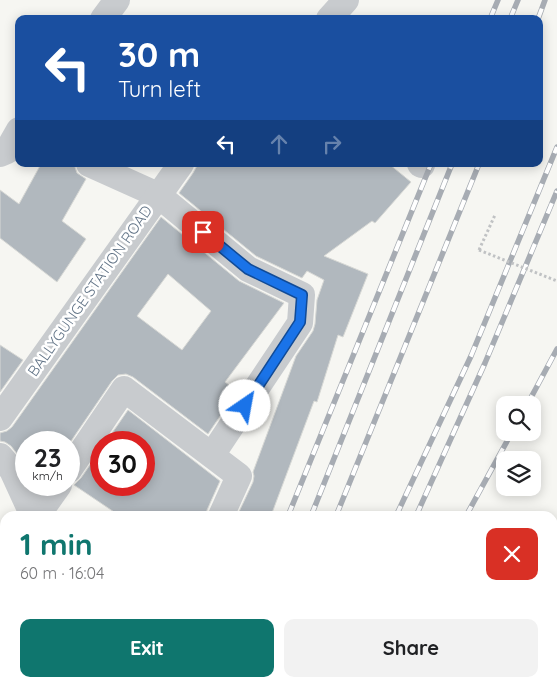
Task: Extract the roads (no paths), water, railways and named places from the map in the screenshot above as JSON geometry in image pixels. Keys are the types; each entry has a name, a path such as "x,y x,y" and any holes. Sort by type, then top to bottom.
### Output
{"street":[{"path":"106,15 117,0"},
{"path":"333,15 346,0"},
{"path":"0,154 7,151 14,129"},
{"path":"96,167 158,195 248,269 302,295 300,322 212,455"},
{"name":"BALLYGUNGE STATION ROAD","path":"0,418 178,167"},
{"path":"80,454 124,389 239,476 223,511"},
{"path":"0,456 12,470 30,511"},
{"path":"41,511 52,496"}],"railway":[{"path":"492,15 498,0"},
{"path":"512,15 518,0"},
{"path":"539,15 545,0"},
{"path":"398,511 471,356 557,147"},
{"path":"290,511 430,167"},
{"path":"313,511 451,167"},
{"path":"338,511 478,167"},
{"path":"418,511 485,363 557,191"},
{"path":"532,396 557,349"},
{"path":"469,511 507,441"}]}
